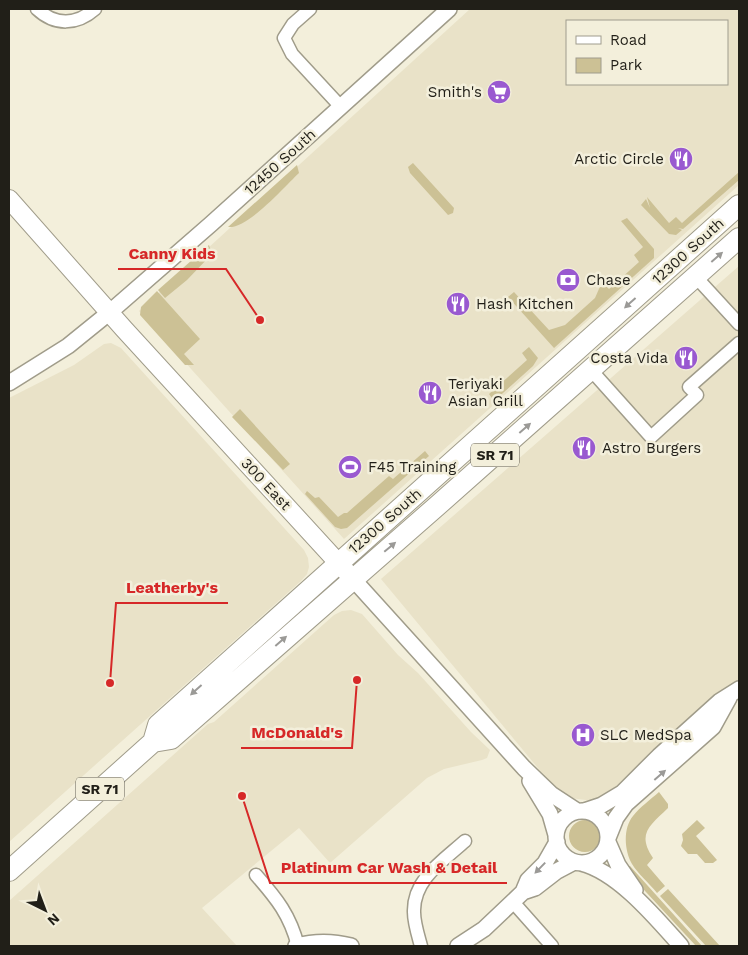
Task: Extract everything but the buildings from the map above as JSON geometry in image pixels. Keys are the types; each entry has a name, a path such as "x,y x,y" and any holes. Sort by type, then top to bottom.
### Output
{"main road":[{"name":"12300 South","path":"9,871 152,742 158,725 739,205"},
{"name":"300 East","path":"11,207 110,312 353,579"},
{"name":"12300 South","path":"152,742 171,738 739,238"}],"street":[{"path":"37,9 50,18 63,22 78,20 95,9"},
{"path":"310,9 293,24 284,38 292,54 341,107"},
{"name":"12450 South","path":"9,383 68,346 110,312 211,224 449,9"},
{"path":"696,276 739,324"},
{"path":"591,370 651,437 697,395 689,387 739,342"},
{"name":"300 East","path":"353,579 524,768 551,794 580,811"},
{"path":"518,897 528,880 545,863 556,839 560,822 570,813 602,805 622,793 720,701 737,690"},
{"path":"458,946 484,929 518,897 535,888 557,871 577,862 587,862 598,857 606,848 616,818 626,804 714,727 726,702 737,690"},
{"name":"300 East","path":"524,768 550,814 556,839"},
{"path":"580,811 590,812 602,819 606,825 608,840 618,865 642,903"},
{"path":"556,839 563,854 577,862 596,867 642,903 681,946"},
{"path":"421,946 414,912 414,903 419,887 427,876 465,841"},
{"path":"256,875 287,915 297,946 327,942 351,946"},
{"path":"518,897 552,946"}],"shaded area":[{"path":"470,9 739,9 739,185 344,539 139,311"},
{"path":"739,266 739,684 602,802 562,797 381,579"},
{"path":"111,343 121,348 304,550 308,558 309,567 307,574 301,581 9,842 9,398 74,365 104,344"},
{"path":"351,610 362,614 398,655 418,673 471,732 490,750 487,758 444,769 427,778 330,863 299,828 202,908 237,946 9,946 9,901 334,615 342,611"}],"green space":[{"path":"413,163 454,208 453,213 448,215 410,173 408,167"},
{"path":"297,165 299,173 265,206 245,221 236,226 228,227"},
{"path":"739,172 739,180 683,229 678,228 682,230 676,235 669,234 641,205 646,199 650,208 647,197 669,223 676,217 682,223"},
{"path":"627,218 654,249 654,258 554,348 508,297 514,292 549,330 565,325 595,298 602,282 609,289 639,262 634,255 643,247 621,221"},
{"path":"209,245 210,256 187,280 165,298 158,290"},
{"path":"157,291 200,339 184,354 194,365 185,365 140,315 141,307"},
{"path":"529,347 538,358 533,366 494,401 489,394 527,360 522,353"},
{"path":"240,409 290,464 283,470 232,417"},
{"path":"425,451 429,456 347,528 335,527 305,494 307,491 315,498 319,497 338,517 347,513 389,476 393,479"},
{"path":"659,792 668,804 668,808 651,825 646,836 648,849 653,858 647,865 665,886 657,893 632,864 627,852 626,833 633,816"},
{"path":"585,820 591,821 596,825 600,830 600,842 596,847 591,851 585,852 579,851 574,847 570,842 569,836 570,830 574,825 579,821"},
{"path":"697,820 705,828 696,836 717,860 713,863 705,863 697,854 688,854 681,846 682,834"},
{"path":"628,866 702,946 696,946 633,878"},
{"path":"668,889 720,946 706,946 660,896"}],"place":[{"name":"Smith's","path":"499,92"},
{"name":"Arctic Circle","path":"681,159"},
{"name":"Chase","path":"568,280"},
{"name":"Hash Kitchen","path":"458,304"},
{"name":"Canny Kids","path":"260,320"},
{"name":"Costa Vida","path":"686,358"},
{"name":"Teriyaki Asian Grill","path":"430,393"},
{"name":"Astro Burgers","path":"584,448"},
{"name":"F45 Training","path":"350,467"},
{"name":"McDonald's","path":"357,680"},
{"name":"Leatherby's","path":"110,683"},
{"name":"SLC MedSpa","path":"583,735"},
{"name":"Platinum Car Wash & Detail","path":"242,796"}]}
